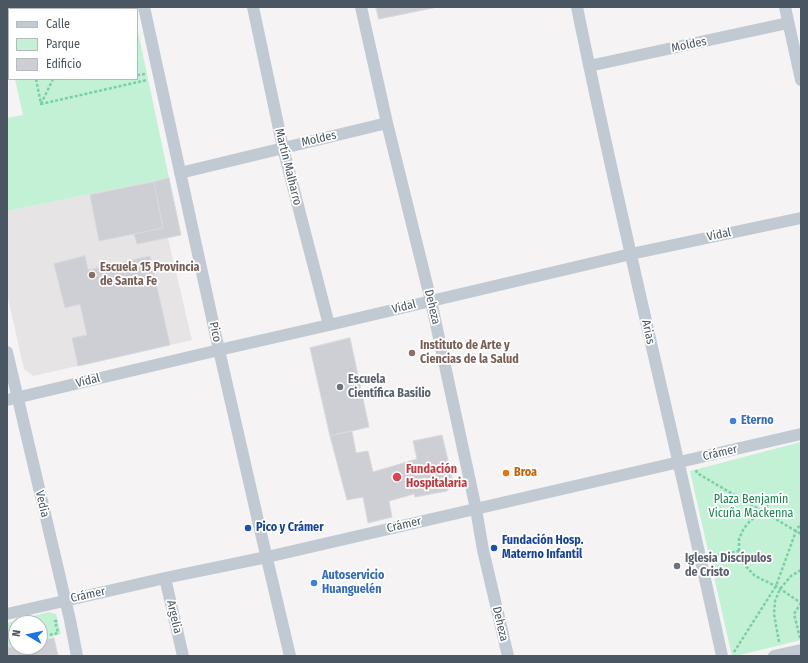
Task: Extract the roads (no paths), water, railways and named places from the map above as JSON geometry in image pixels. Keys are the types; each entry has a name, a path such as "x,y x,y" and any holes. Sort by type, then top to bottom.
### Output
{"street":[{"name":"Pico","path":"144,7 219,350 290,656"},
{"name":"Martín Malharro","path":"253,7 283,148 329,325"},
{"name":"Deheza","path":"361,7 387,123 431,301 476,509 483,550 508,656"},
{"name":"Arias","path":"577,7 630,254 722,656"},
{"path":"785,7 801,80"},
{"name":"Moldes","path":"589,66 788,23"},
{"name":"Moldes","path":"180,173 387,123"},
{"name":"Vidal","path":"12,399 630,254 801,218"},
{"name":"Vedia","path":"7,352 12,399 65,600 77,656"},
{"name":"Crámer","path":"7,614 65,600 267,557 801,434"},
{"name":"Argelia","path":"166,578 183,656"},
{"path":"778,655 801,650"}],"place":[{"name":"Escuela 15 Provincia de Santa Fe","path":"92,275"},
{"name":"Instituto de Arte y Ciencias de la Salud","path":"412,353"},
{"name":"Escuela Científica Basilio","path":"340,387"},
{"name":"Eterno","path":"733,421"},
{"name":"Broa","path":"506,473"},
{"name":"Fundación Hospitalaria","path":"397,477"},
{"name":"Pico y Crámer","path":"248,528"},
{"name":"Fundación Hosp. Materno Infantil","path":"494,548"},
{"name":"Iglesia Discípulos de Cristo","path":"677,566"},
{"name":"Autoservicio Huanguelén","path":"314,583"}],"park label":[{"name":"Plaza Benjamín Vicuña Mackenna","path":"751,507"}]}
